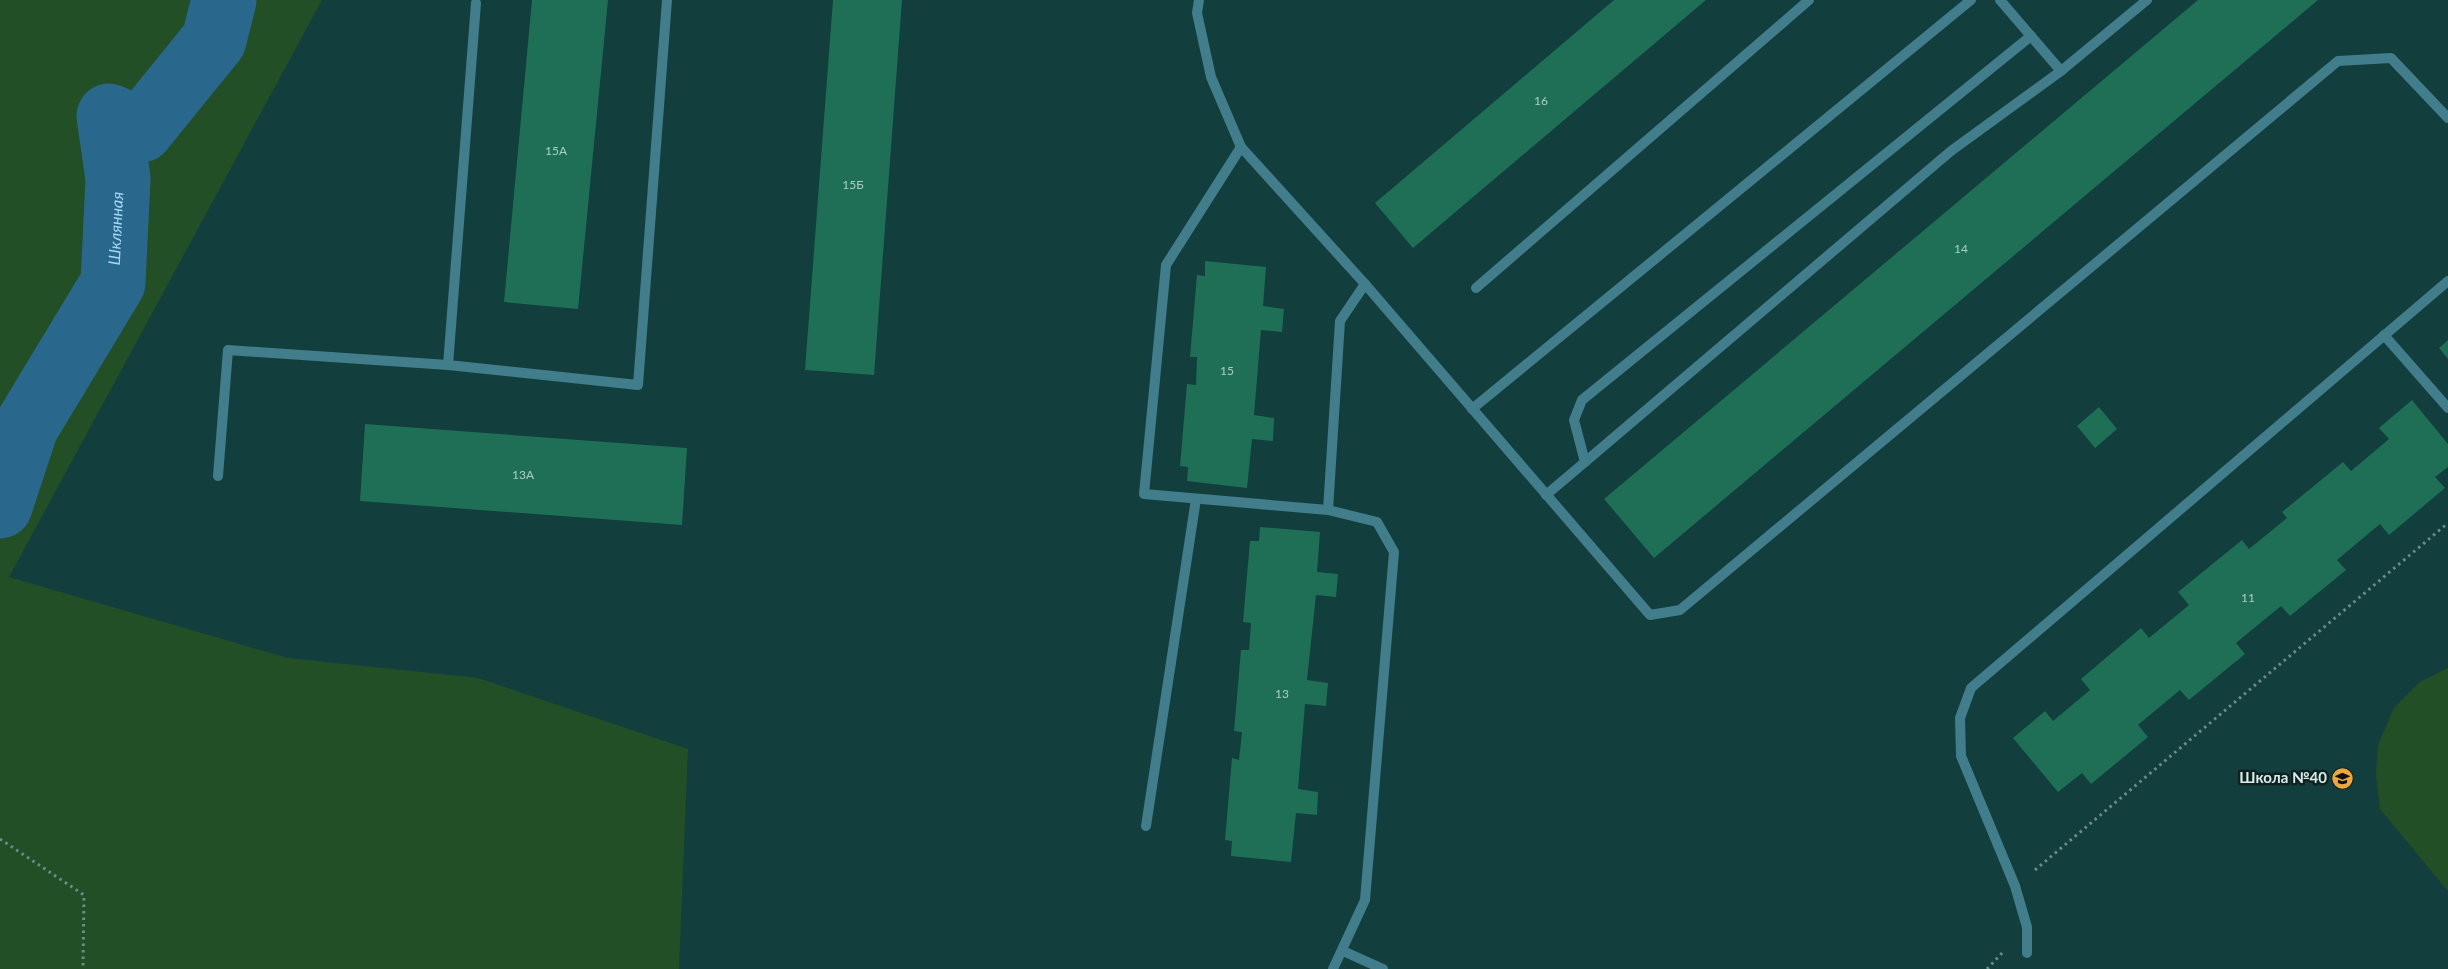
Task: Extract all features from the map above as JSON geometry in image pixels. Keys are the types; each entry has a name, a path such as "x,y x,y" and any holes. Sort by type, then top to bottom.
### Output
{"lane":[{"path":"218,476 228,350 448,366 638,385 667,0"},
{"path":"1200,0 1197,13 1210,77 1241,146 1365,284 1650,615 1680,610 2338,60 2391,58 2448,118"},
{"path":"1476,288 1809,0"},
{"path":"1472,409 1971,0"},
{"path":"2000,0 2061,72"},
{"path":"1546,495 1951,151 2061,72 2146,0"},
{"path":"448,366 476,3"},
{"path":"1585,462 1574,420 1582,400 2031,36"},
{"path":"1241,146 1166,265 1144,494 1328,510 1377,522 1394,552 1365,900 1334,969"},
{"path":"2028,953 2027,927 2015,886 1961,756 1960,718 1971,688 2448,281"},
{"path":"1328,510 1340,321 1365,284"},
{"path":"2384,335 2448,408"},
{"path":"1146,826 1196,499"},
{"path":"1343,951 1383,969"}],"path":[{"path":"2015,886 2448,523"},
{"path":"0,839 84,895 83,969"}],"green space":[{"path":"0,0 322,0 9,577 288,658 478,678 688,749 679,969 0,969"},
{"path":"2448,668 2448,891 2380,809 2376,775 2378,745 2394,708 2420,682"}],"building":[{"path":"532,0 608,0 578,309 504,302"},
{"path":"833,0 902,0 874,375 805,370"},
{"path":"1614,0 1706,0 1413,248 1375,203"},
{"path":"2198,0 2318,0 1654,558 1604,499"},
{"path":"1205,261 1266,267 1263,306 1284,309 1282,332 1261,330 1254,415 1274,418 1273,441 1252,439 1247,488 1187,481 1188,467 1180,466 1187,384 1196,385 1197,357 1190,357 1197,275 1205,276"},
{"path":"2448,340 2448,359 2439,348"},
{"path":"2412,400 2448,444 2448,467 2435,477 2445,488 2389,535 2380,524 2337,560 2346,570 2290,616 2281,606 2236,643 2245,654 2189,700 2180,690 2138,725 2148,737 2091,784 2082,773 2058,792 2013,738 2045,711 2053,721 2090,690 2081,679 2141,628 2149,638 2189,605 2178,592 2242,540 2249,549 2287,518 2282,512 2343,462 2351,471 2389,439 2379,428"},
{"path":"2099,407 2117,429 2095,448 2077,426"},
{"path":"365,424 687,448 682,525 360,501"},
{"path":"1260,527 1320,532 1317,572 1338,574 1336,597 1316,595 1307,680 1328,683 1326,706 1305,704 1298,789 1318,792 1317,815 1296,813 1291,862 1231,856 1232,841 1225,840 1232,758 1239,760 1242,732 1234,731 1241,650 1249,650 1251,623 1243,622 1250,541 1259,541"}],"waterway":[{"name":"Шклянная","path":"0,506 26,427 113,283 118,179 109,116 141,130 214,40 224,0"}],"place":[{"name":"Школа №40","path":"2343,778"}]}
